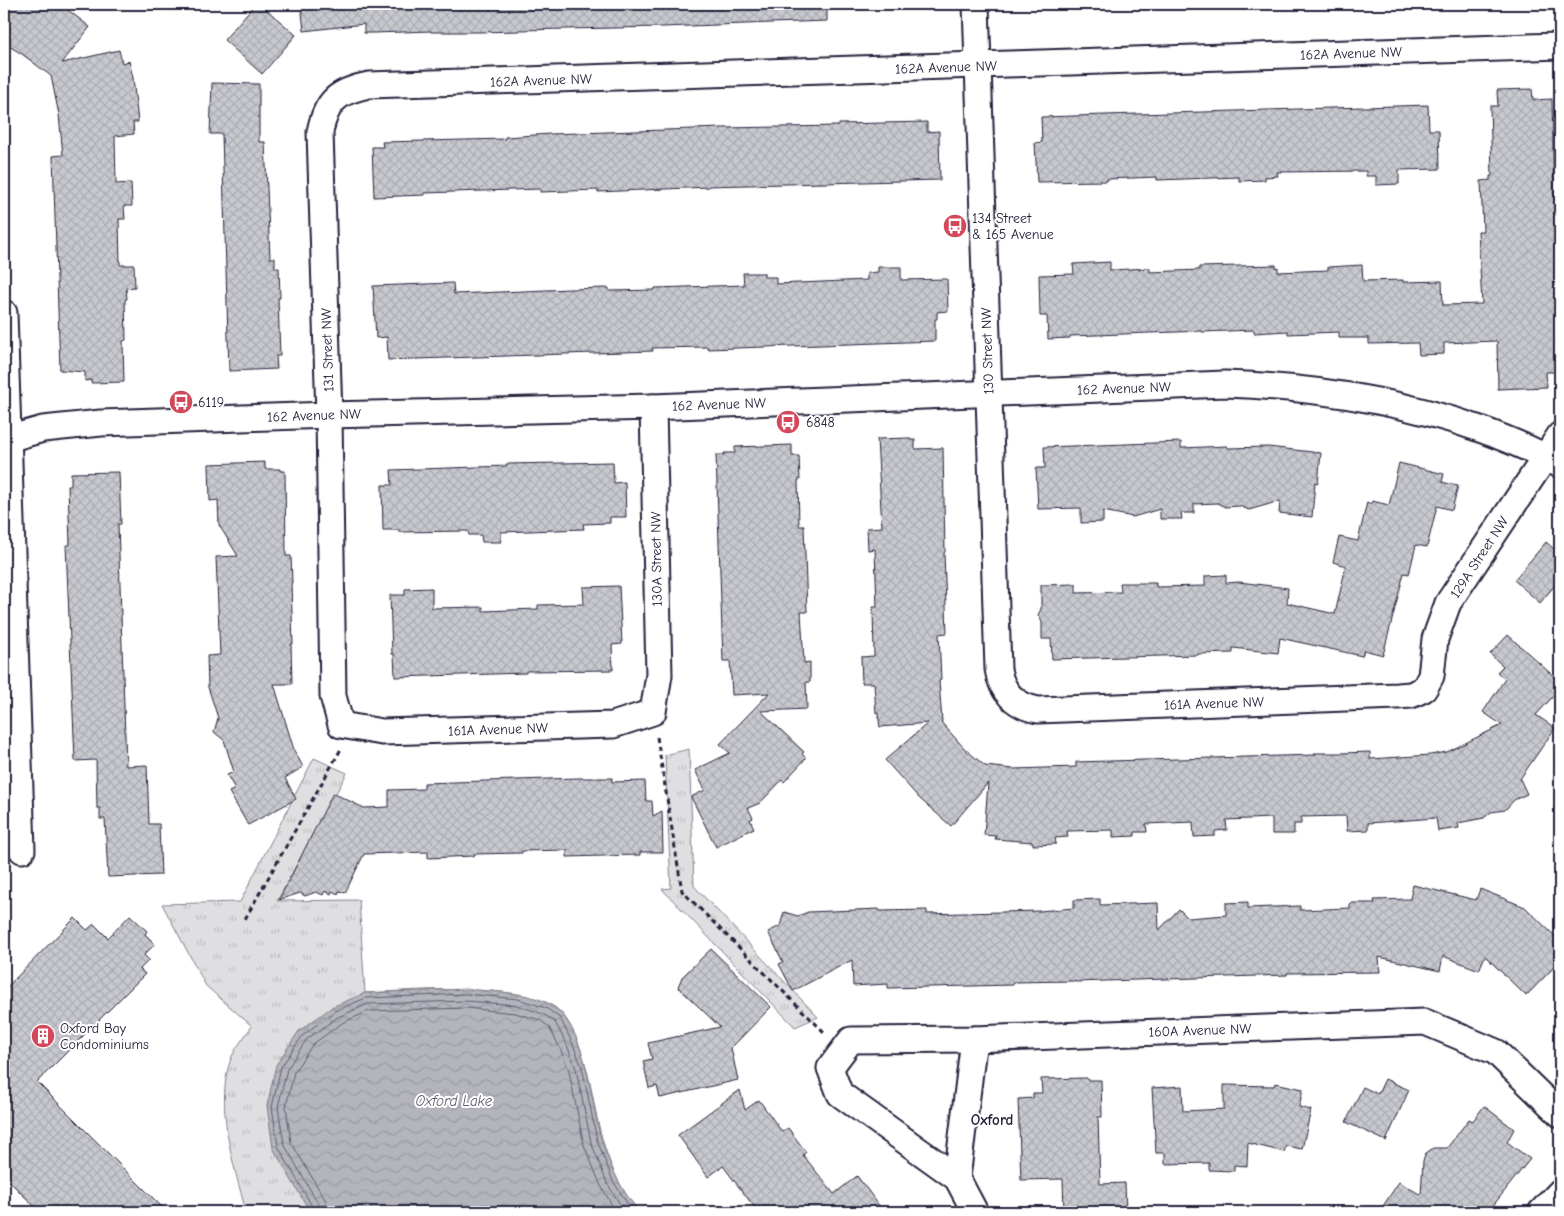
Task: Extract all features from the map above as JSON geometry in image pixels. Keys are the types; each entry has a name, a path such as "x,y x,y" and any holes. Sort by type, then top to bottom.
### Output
{"street":[{"name":"130 Street NW","path":"976,4 998,669 1002,687 1008,695"},
{"name":"162A Avenue NW","path":"334,98 369,85 1560,46"},
{"name":"131 Street NW","path":"334,98 322,117 320,132 329,415 333,696 348,726"},
{"path":"4,313 6,440 22,850"},
{"name":"162 Avenue NW","path":"6,440 44,429 101,423 653,407 1226,384 1277,386 1384,401 1444,416 1498,436 1553,460"},
{"name":"130A Street NW","path":"653,407 659,674 653,712"},
{"name":"129A Street NW","path":"1424,689 1431,676 1436,639 1448,603 1553,460 1560,435"},
{"name":"161A Avenue NW","path":"1008,695 1027,708 1038,710 1397,696 1411,695 1424,689"},
{"name":"161A Avenue NW","path":"348,726 382,732 614,725 653,712"},
{"name":"160A Avenue NW","path":"843,1051 851,1040 974,1039 1425,1022 1496,1052 1560,1114"},
{"path":"957,1178 974,1039"},
{"path":"843,1051 830,1068 840,1094 957,1178 975,1212"},
{"path":"1541,1212 1560,1192"}],"path":[{"path":"653,712 682,891 843,1051"},
{"path":"245,919 348,726"}],"green space":[{"path":"689,749 694,886 818,1017 795,1027 662,889 671,888 665,755"},
{"name":"Oxford Lake","path":"314,758 347,773 277,901 359,900 365,993 440,990 501,992 528,997 549,1004 564,1016 571,1026 581,1050 602,1139 611,1166 631,1202 640,1212 246,1212 227,1134 224,1094 232,1056 252,1026 206,986 162,904 240,902"}],"water":[{"name":"Oxford Lake","path":"466,989 529,996 548,1003 561,1013 571,1027 579,1045 590,1084 601,1138 608,1158 622,1187 640,1212 310,1212 273,1148 267,1106 276,1065 299,1031 332,1007 365,993"}],"building":[{"path":"4,4 60,4 90,27 62,63 119,50 122,63 129,61 138,122 133,122 134,134 115,136 116,184 131,183 132,206 124,206 125,219 119,219 120,265 134,265 135,287 126,288 126,340 123,341 124,382 91,383 91,380 85,381 85,372 60,370 53,156 63,155 59,115 51,76 4,43"},
{"path":"255,4 260,4 296,35 262,74 224,40"},
{"path":"301,4 827,4 827,21 519,31 364,33 364,24 304,31"},
{"path":"212,83 259,84 259,142 265,142 270,258 275,258 275,268 279,268 280,356 276,356 277,369 229,371 222,134 210,134"},
{"path":"1532,89 1533,100 1552,99 1560,372 1546,372 1547,387 1498,389 1497,341 1444,343 1444,354 1419,355 1418,343 1369,344 1369,338 1339,338 1339,332 1288,334 1288,331 1254,333 1254,330 1202,331 1070,336 1070,338 1048,339 1047,316 1040,316 1039,275 1074,274 1073,264 1110,262 1110,270 1150,268 1150,272 1199,270 1199,267 1276,265 1278,272 1328,270 1328,267 1362,265 1363,281 1442,281 1443,305 1482,304 1478,231 1483,231 1481,181 1490,180 1490,176 1492,176 1490,106 1498,106 1497,90"},
{"path":"1428,105 1429,130 1439,130 1440,169 1399,170 1399,184 1376,185 1376,176 1366,176 1366,171 1277,172 1278,176 1265,177 1265,180 1239,181 1239,177 1157,180 1157,177 1107,179 1107,181 1037,182 1035,143 1042,142 1041,117"},
{"path":"927,122 927,132 939,131 940,180 709,186 598,192 598,190 540,192 540,189 425,193 425,195 374,197 372,147 383,147 382,142 505,139 505,137 550,134"},
{"path":"878,267 901,267 901,280 947,279 948,311 937,312 937,319 935,319 935,341 708,349 708,347 652,348 653,351 388,360 387,337 376,338 373,286 453,283 454,294 609,288 609,291 655,290 655,288 744,285 743,273 764,273 764,277 776,277 776,284 867,280 867,273 878,272"},
{"path":"910,438 910,440 915,440 915,449 943,448 947,633 939,634 941,722 964,748 985,766 1013,769 1076,767 1076,762 1370,752 1370,759 1447,752 1502,725 1483,712 1505,679 1497,672 1503,666 1490,654 1508,635 1560,682 1560,689 1536,715 1555,728 1520,779 1527,794 1514,800 1505,810 1491,812 1484,818 1458,823 1459,828 1438,831 1436,818 1368,823 1368,830 1347,831 1346,816 1301,817 1301,824 1294,824 1294,834 1272,834 1272,818 1226,820 1227,830 1215,831 1215,836 1194,837 1193,822 1146,824 1147,832 1135,832 1135,836 1113,837 1113,830 1067,831 1068,837 1055,838 1056,844 1033,845 1033,842 995,839 996,836 984,835 988,783 951,826 919,798 885,760 928,723 880,727 878,713 876,713 874,683 862,683 861,657 874,656 873,607 877,607 875,549 868,550 867,528 882,527 877,439"},
{"path":"1181,442 1181,448 1268,447 1321,453 1318,483 1315,482 1312,517 1279,513 1280,501 1249,510 1239,506 1225,507 1218,503 1194,504 1194,513 1181,513 1182,519 1160,519 1160,509 1133,517 1103,511 1103,522 1081,523 1081,508 1038,509 1036,468 1045,468 1044,447"},
{"path":"792,445 792,456 799,456 799,526 804,526 807,612 801,612 804,663 810,662 810,682 806,682 807,709 761,711 804,752 802,754 806,758 784,782 782,780 760,803 748,808 753,818 750,820 754,828 716,847 691,797 705,790 695,770 730,753 720,744 769,693 732,695 730,661 723,661 716,455 735,453 735,447"},
{"path":"265,462 265,469 285,471 286,556 291,556 292,583 292,684 274,684 294,750 303,767 285,778 296,799 248,825 229,792 235,789 227,775 234,772 224,740 214,732 218,718 208,687 207,656 220,655 216,557 238,556 219,525 218,500 210,501 209,464"},
{"path":"613,462 614,483 625,482 626,517 610,517 610,523 583,524 584,529 501,532 501,542 482,542 481,535 469,535 468,531 399,532 399,530 383,530 382,485 392,485 391,470 506,466 506,464"},
{"path":"1399,463 1444,474 1442,482 1458,486 1452,510 1437,506 1427,547 1416,545 1409,574 1404,573 1383,655 1364,650 1362,656 1280,638 1278,653 1233,648 1233,653 1052,659 1051,639 1042,639 1042,622 1038,615 1041,609 1041,585 1076,584 1076,593 1121,592 1120,583 1156,583 1156,587 1205,586 1205,576 1226,575 1226,583 1239,582 1288,588 1287,603 1335,614 1346,566 1333,562 1339,537 1358,541 1367,502 1371,504 1372,501 1389,505"},
{"path":"119,472 121,524 118,524 126,766 147,765 149,824 159,824 161,875 108,877 105,819 100,819 100,808 97,808 96,760 75,761 66,545 70,545 68,486 71,486 71,473"},
{"path":"1546,542 1560,554 1560,579 1540,603 1514,580"},
{"path":"619,586 622,644 612,645 613,670 526,671 526,673 395,677 394,654 392,654 390,595 405,595 405,589 432,588 432,608 483,607 483,611 538,609 538,605 584,604 583,587"},
{"path":"612,778 612,782 645,781 646,801 652,801 653,816 662,811 663,852 640,852 640,855 567,857 567,850 522,851 522,853 474,854 474,856 428,858 428,852 364,854 345,893 339,891 338,894 332,891 331,894 325,891 323,895 316,892 305,896 300,893 279,900 333,793 364,808 389,807 389,790 424,789 424,783"},
{"path":"1413,885 1476,900 1480,889 1525,907 1560,941 1560,961 1526,996 1485,956 1479,970 1443,956 1440,971 1379,957 1380,972 1287,973 1287,975 1075,982 1013,982 1013,985 888,988 888,984 853,986 852,960 793,991 779,964 783,962 768,932 780,926 784,912 798,916 808,912 879,909 880,911 927,910 927,914 1039,911 1074,908 1074,900 1100,899 1100,905 1158,903 1159,930 1179,909 1188,918 1226,915 1226,903 1248,902 1248,908 1300,906 1300,910 1350,908 1350,903 1375,903 1374,900 1410,899"},
{"name":"Oxford Bay Condominiums","path":"130,915 147,931 145,934 155,944 144,955 149,960 140,969 145,974 37,1082 167,1212 40,1212 4,1176 4,990 75,918 87,930 94,924 108,938"},
{"path":"711,949 771,1007 731,1048 738,1080 660,1098 657,1086 649,1088 643,1061 652,1059 648,1043 720,1027 678,987 682,977"},
{"path":"1087,1078 1087,1080 1101,1080 1102,1117 1098,1117 1100,1184 1125,1183 1126,1212 1064,1212 1063,1179 1021,1180 1018,1099 1033,1098 1033,1093 1042,1093 1041,1079"},
{"path":"1385,1079 1409,1090 1386,1141 1346,1122 1363,1087 1378,1094"},
{"path":"1275,1083 1303,1089 1299,1107 1311,1110 1302,1149 1286,1146 1284,1152 1248,1143 1247,1166 1234,1165 1234,1171 1209,1170 1209,1163 1165,1164 1165,1153 1156,1153 1152,1088 1182,1086 1183,1111 1224,1109 1224,1085 1274,1086"},
{"path":"740,1090 745,1110 759,1100 782,1132 788,1128 806,1152 803,1155 834,1194 857,1176 884,1212 758,1212 723,1166 708,1177 678,1135"},
{"path":"1484,1106 1514,1129 1507,1142 1530,1159 1488,1212 1379,1212 1399,1182 1421,1195 1425,1154 1433,1148 1447,1148 1469,1119 1473,1121"}],"place":[{"name":"134 Street & 165 Avenue","path":"955,226"},
{"name":"6119","path":"181,402"},
{"name":"6848","path":"788,422"},
{"name":"Oxford Bay Condominiums","path":"43,1036"}],"district":[{"name":"Oxford","path":"992,1120"}]}
